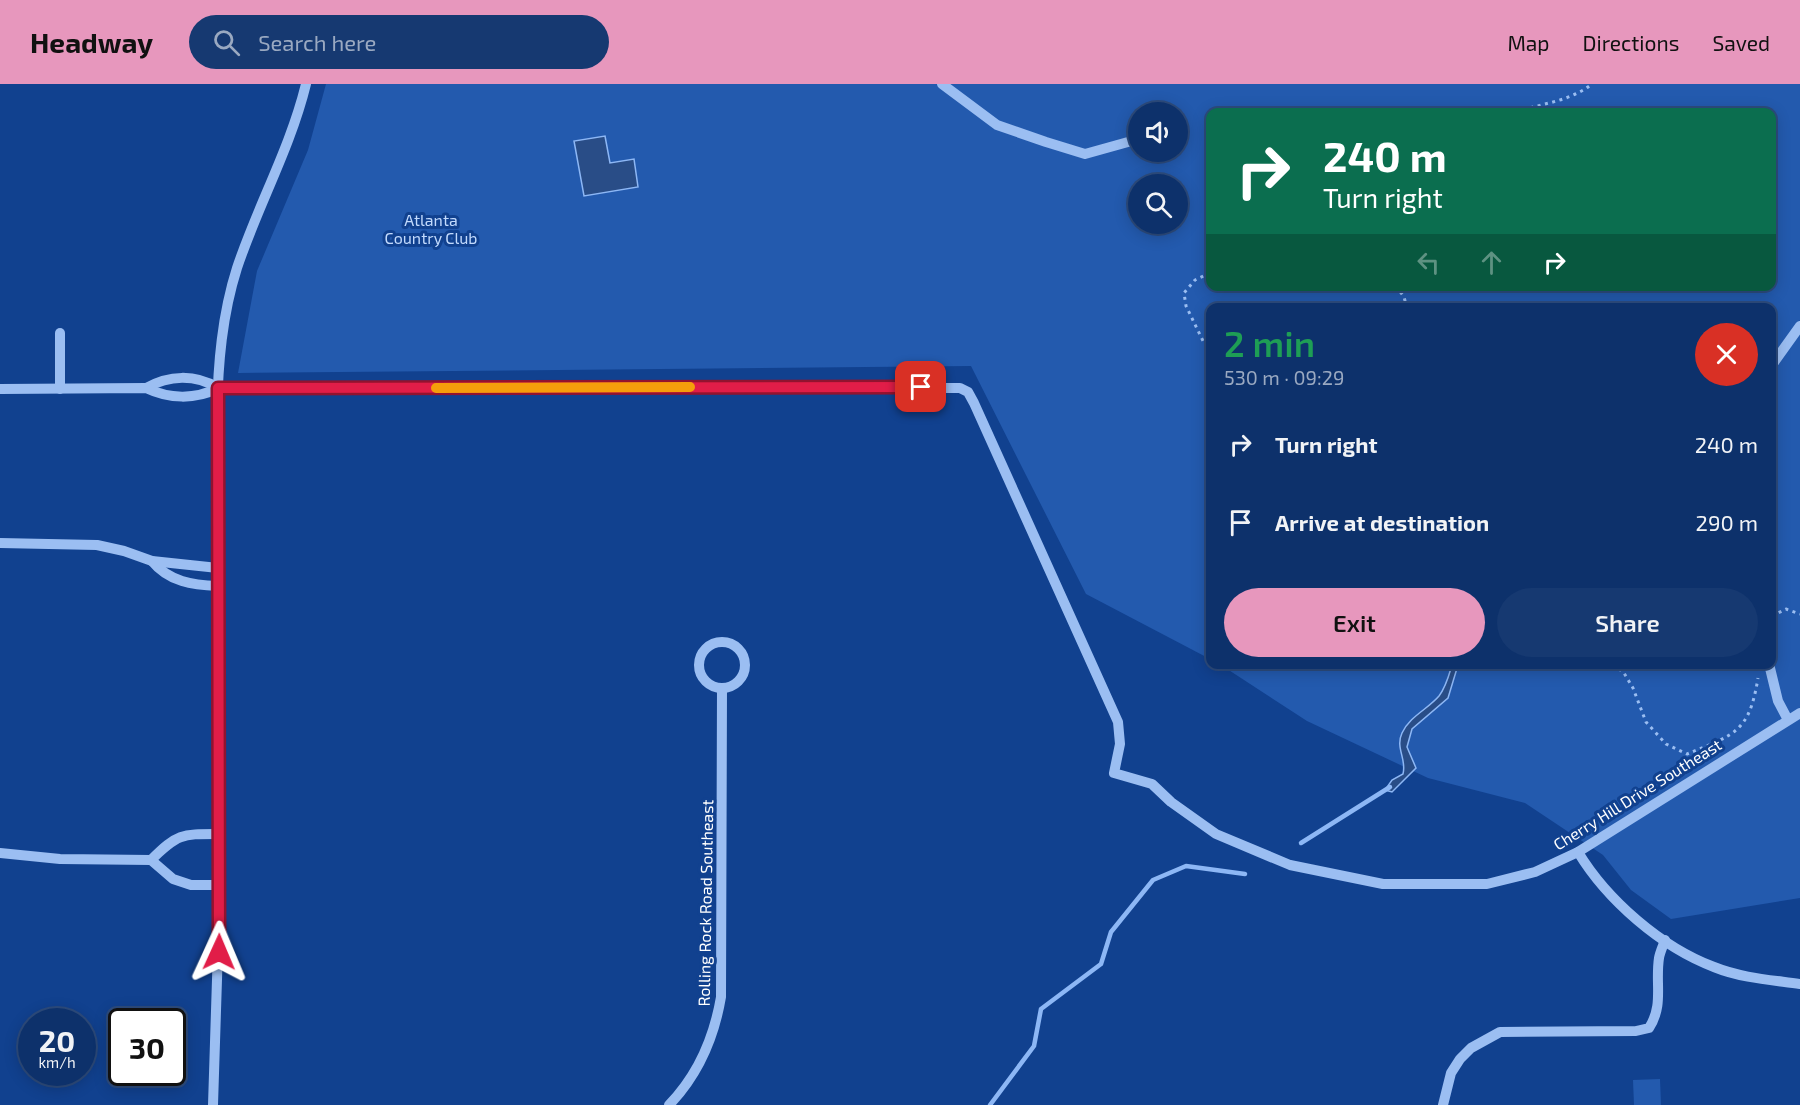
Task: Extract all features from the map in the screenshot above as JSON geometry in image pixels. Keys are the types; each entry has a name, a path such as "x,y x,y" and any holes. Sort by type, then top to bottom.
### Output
{"street":[{"path":"213,1105 220,885 218,388 223,326 237,268 296,125 306,84"},
{"path":"942,84 997,125 1046,142 1085,154 1128,142"},
{"path":"1776,359 1800,326"},
{"path":"60,333 60,388"},
{"path":"146,388 162,378 206,381 218,388"},
{"name":"Cherry Hill Drive Southeast","path":"218,388 945,387 968,392 1118,722 1120,744 1114,773 1152,784 1192,819 1242,847 1290,865 1352,879 1429,886 1487,884 1534,872 1578,852 1787,718 1800,713"},
{"path":"0,389 146,388 162,396 182,396 206,394 218,388"},
{"path":"0,543 97,545 152,561 218,568"},
{"path":"152,561 167,576 199,585 218,586"},
{"path":"724,642 737,648 746,664 739,682 722,688 705,680 699,663 705,650 711,645 724,642"},
{"path":"1770,669 1778,701 1787,718"},
{"name":"Rolling Rock Road Southeast","path":"669,1105 702,1059 715,1026 721,997 722,688"},
{"path":"151,860 171,840 189,834 220,834"},
{"path":"1578,852 1592,875 1643,924 1665,940 1715,968 1752,977 1800,984"},
{"path":"0,853 60,859 151,860 173,879 191,885 220,885"},
{"path":"1443,1105 1451,1073 1460,1059 1471,1048 1500,1032 1636,1031 1649,1028 1657,1017 1659,1006 1659,958 1665,940"}],"path":[{"path":"1526,108 1542,102 1557,102 1580,94 1592,84"},
{"path":"1206,275 1196,280 1184,294 1186,306 1206,344"},
{"path":"1776,614 1786,609 1800,614"},
{"path":"1619,669 1633,688 1646,722 1666,744 1687,754 1740,729 1753,709 1758,671"}],"green space":[{"name":"Atlanta Country Club","path":"326,84 1800,84 1800,898 1671,919 1631,890 1603,855 1525,803 1428,778 1307,721 1227,669 1776,669 1776,303 1206,303 1206,657 1086,594 971,366 238,373 257,271 308,150"},
{"path":"1660,1079 1661,1105 1634,1105 1633,1080"}],"shaded area":[{"path":"605,136 610,163 634,159 638,187 584,196 574,141"},
{"path":"1451,669 1457,669 1448,698 1412,729 1407,747 1416,768 1392,792 1385,790 1392,780 1403,774 1404,763 1400,738 1405,727 1435,701 1445,685"}],"waterway":[{"path":"1301,843 1390,787"},
{"path":"990,1105 1034,1046 1041,1009 1101,964 1111,932 1153,880 1186,866 1245,874"}],"slow traffic":[{"path":"436,388 690,387"}],"route":[{"path":"219,952 218,388 921,387"}]}
